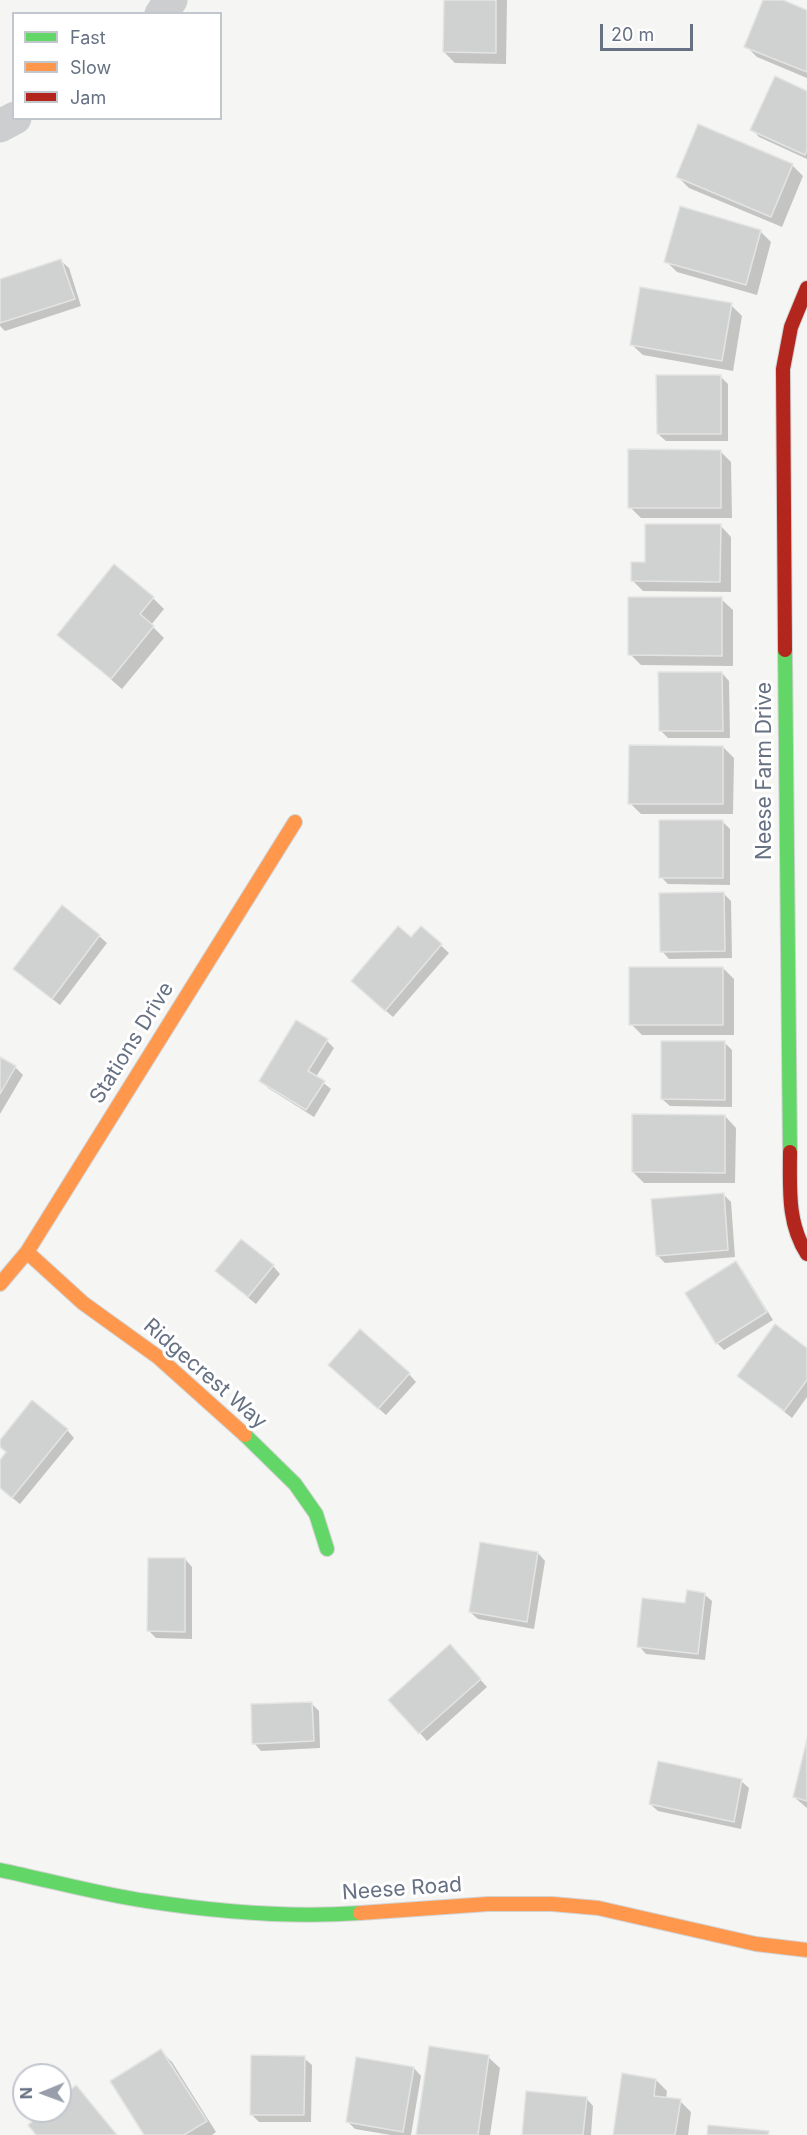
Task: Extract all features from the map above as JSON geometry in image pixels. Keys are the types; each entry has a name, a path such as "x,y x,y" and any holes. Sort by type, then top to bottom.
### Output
{"street":[{"name":"Neese Farm Drive","path":"807,288 795,312 786,340 783,369 790,1206 798,1240 807,1254"},
{"name":"Stations Drive","path":"0,1284 27,1252 295,822"},
{"name":"Ridgecrest Way","path":"27,1252 83,1303 158,1357 245,1435 295,1484 316,1514 327,1549"},
{"name":"Neese Road","path":"0,1870 145,1901 222,1911 314,1916 488,1904 552,1904 598,1908 756,1944 807,1950"}],"building":[{"path":"444,0 496,0 496,53 443,52"},
{"path":"763,0 783,0 807,10 807,72 744,47"},
{"path":"775,76 807,91 807,150 805,155 750,130"},
{"path":"698,124 793,164 771,217 676,177"},
{"path":"680,206 761,230 746,285 664,262"},
{"path":"61,259 75,299 0,323 0,279"},
{"path":"640,287 732,303 722,361 630,345"},
{"path":"656,375 721,375 721,434 657,434"},
{"path":"628,449 721,450 721,508 628,508"},
{"path":"645,524 721,524 720,582 631,581 631,562 645,562"},
{"path":"114,564 154,597 140,614 154,626 111,679 57,635"},
{"path":"628,597 722,597 722,656 628,655"},
{"path":"658,672 722,672 723,731 659,731"},
{"path":"629,745 723,746 723,804 628,804"},
{"path":"659,820 723,820 723,878 659,878"},
{"path":"724,892 725,951 660,952 659,893"},
{"path":"62,905 100,935 52,999 13,969"},
{"path":"398,926 411,937 421,926 442,944 385,1011 351,981"},
{"path":"629,967 723,967 723,1025 629,1025"},
{"path":"296,1020 328,1039 308,1071 325,1081 306,1110 259,1081"},
{"path":"661,1041 725,1041 725,1100 661,1099"},
{"path":"0,1057 16,1066 0,1094"},
{"path":"632,1114 725,1115 725,1173 632,1172"},
{"path":"724,1193 728,1250 656,1256 651,1199"},
{"path":"241,1239 274,1265 248,1297 215,1271"},
{"path":"736,1261 767,1312 716,1344 685,1293"},
{"path":"775,1324 807,1348 807,1380 784,1411 737,1376"},
{"path":"360,1329 410,1373 378,1409 328,1365"},
{"path":"32,1400 68,1429 12,1498 0,1488 0,1460 6,1452 0,1447 0,1440"},
{"path":"480,1542 538,1552 527,1622 469,1612"},
{"path":"148,1558 185,1558 185,1632 147,1631"},
{"path":"687,1590 705,1593 698,1654 637,1647 642,1598 685,1603"},
{"path":"450,1644 481,1679 419,1734 388,1700"},
{"path":"312,1702 314,1741 252,1744 251,1704"},
{"path":"807,1739 807,1801 793,1797"},
{"path":"658,1761 742,1779 734,1822 649,1804"},
{"path":"429,2046 489,2055 478,2135 416,2135"},
{"path":"161,2049 207,2121 184,2135 144,2135 110,2081"},
{"path":"251,2055 305,2056 304,2115 250,2115"},
{"path":"356,2057 414,2067 403,2132 346,2122"},
{"path":"622,2073 656,2079 654,2096 681,2099 675,2135 613,2135"},
{"path":"76,2085 117,2135 36,2135 28,2125 30,2123 72,2123 72,2088"},
{"path":"526,2091 587,2097 583,2135 522,2135"},
{"path":"708,2125 769,2131 768,2135 707,2135"}],"traffic: fast":[{"path":"785,650 790,1152"},
{"path":"245,1435 295,1484 316,1514 327,1549"},
{"path":"0,1870 110,1895 200,1908 280,1914 360,1913"}],"traffic: slow":[{"path":"0,1284 27,1252 295,822"},
{"path":"27,1252 83,1303 158,1357 245,1435"},
{"path":"360,1913 488,1904 552,1904 598,1908 756,1944 807,1950"}],"traffic: jam":[{"path":"785,650 783,369 791,327 807,288"},
{"path":"790,1152 790,1192 793,1218 807,1254"}]}
